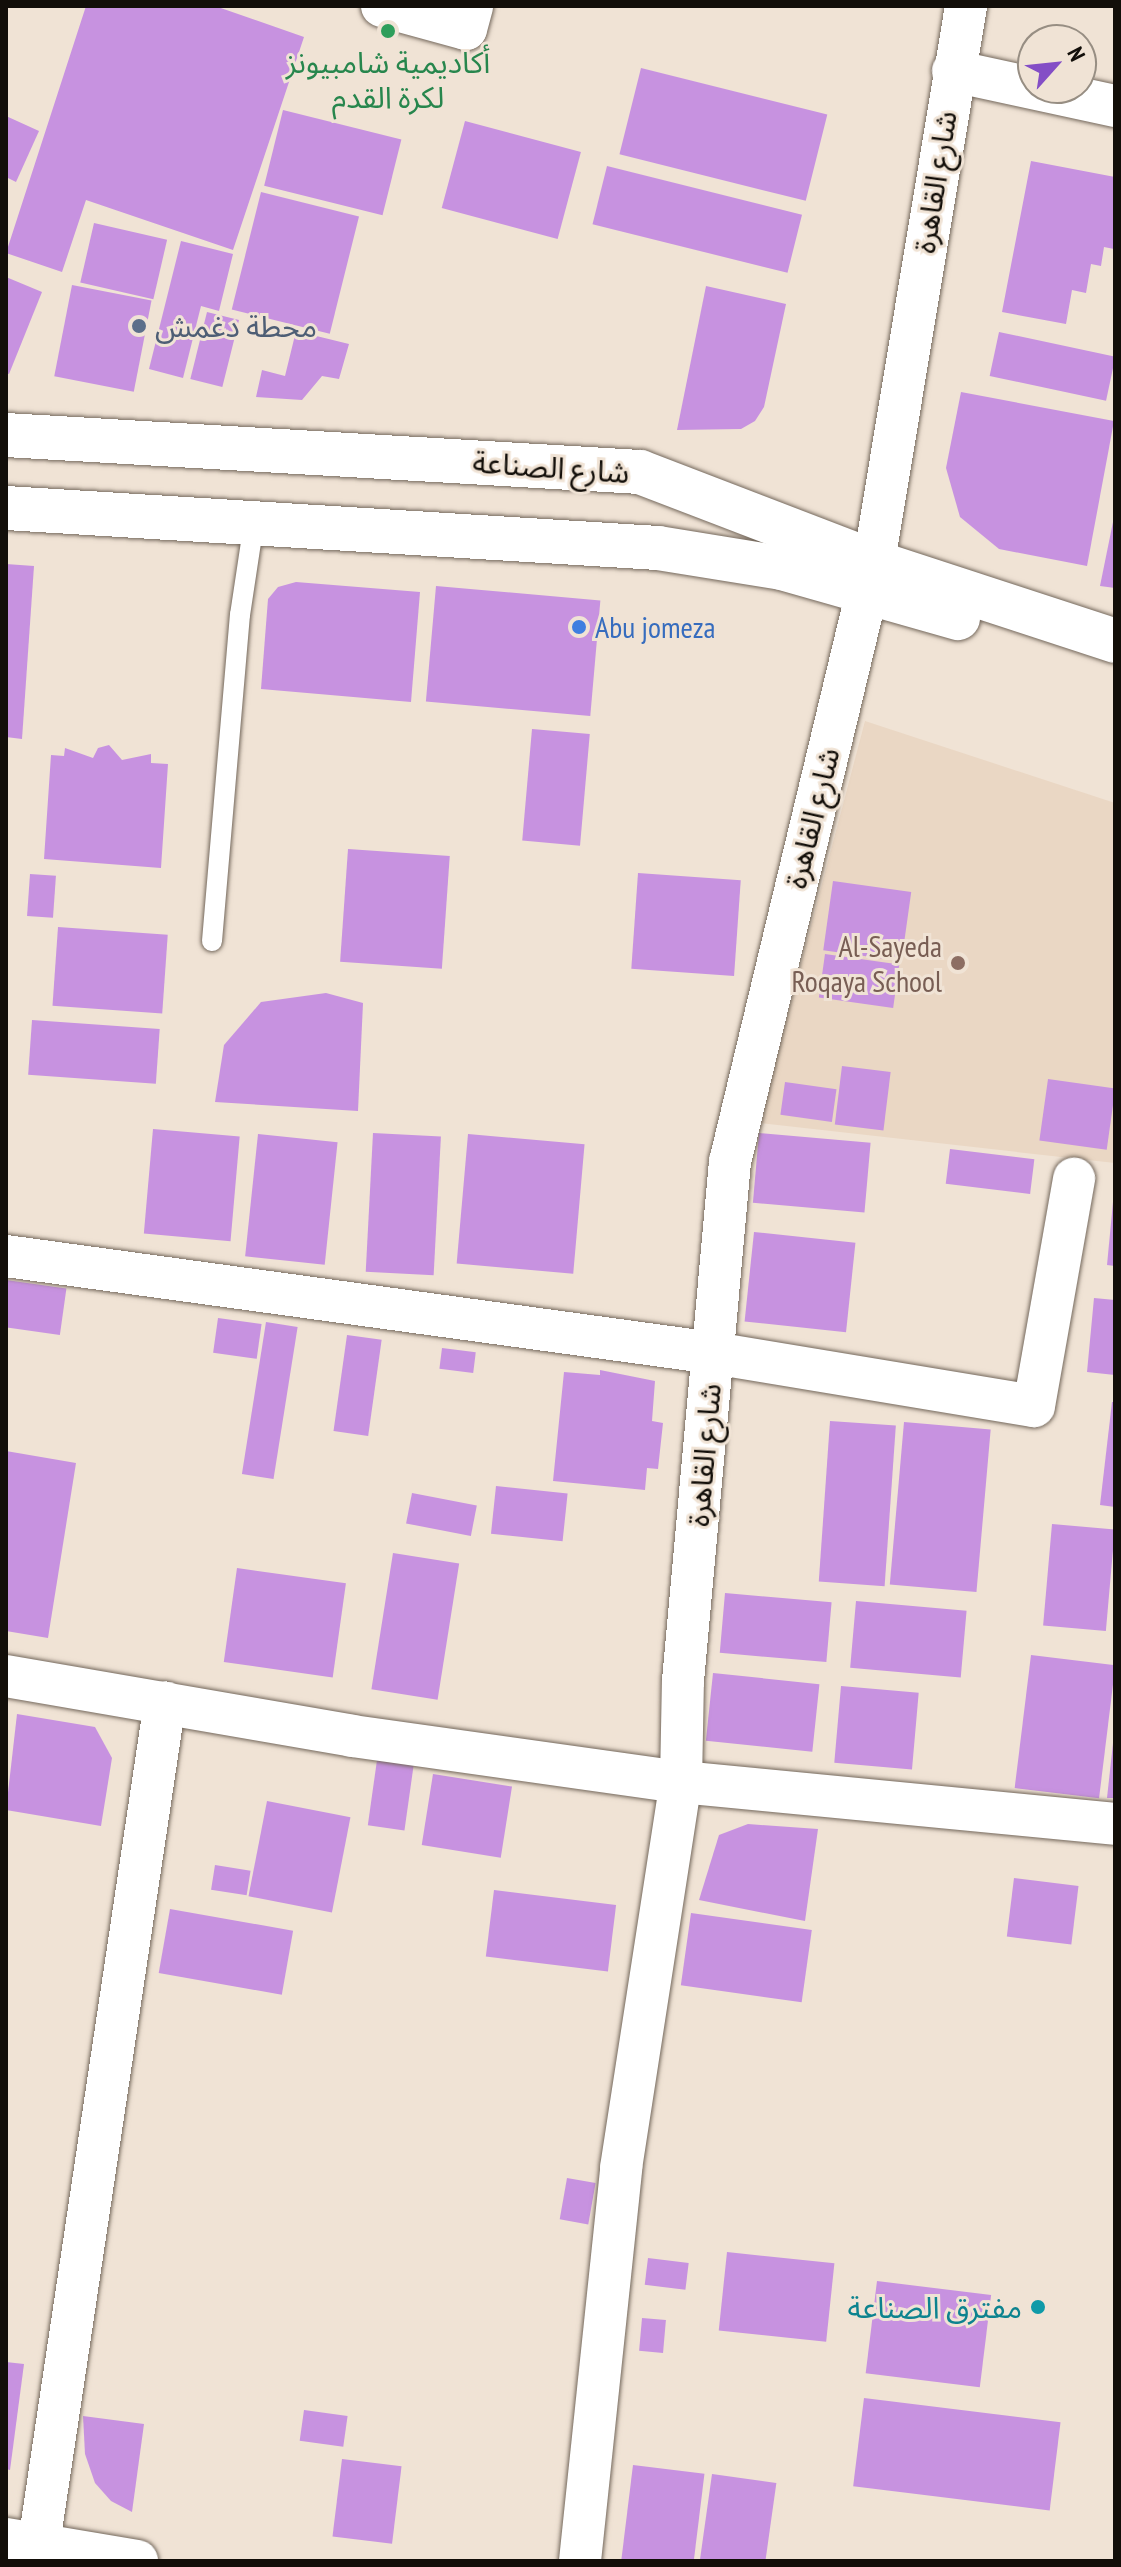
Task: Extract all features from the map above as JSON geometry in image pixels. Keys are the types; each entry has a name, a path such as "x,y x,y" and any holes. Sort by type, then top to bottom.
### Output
{"main road":[{"name":"شارع الصناعة","path":"6,435 640,472 870,578 1115,662"},
{"name":"شارع الصناعة","path":"6,508 658,548 782,568 870,578 1115,641"}],"street":[{"path":"382,6 466,29 472,6"},
{"name":"شارع القاهرة","path":"580,2561 621,2168 681,1782 683,1681 730,1162 870,578 966,6"},
{"path":"953,71 1115,106"},
{"path":"6,1256 713,1353 1034,1406 1074,1178"},
{"path":"6,1676 352,1736 681,1782 1115,1824"},
{"path":"137,2561 22,2541 165,1702"}],"lane":[{"path":"212,941 240,615 254,522"}],"shaded area":[{"name":"Al-Sayeda Roqaya School","path":"865,721 1115,803 1115,1163 759,1123"}],"building":[{"path":"86,6 215,6 304,37 233,250 86,200 62,272 6,253"},
{"path":"641,68 827,114 806,201 619,154"},
{"path":"283,110 401,140 383,215 264,186"},
{"path":"6,116 39,131 16,182 6,177"},
{"path":"465,121 581,152 558,239 442,208"},
{"path":"1031,161 1115,177 1114,249 1104,247 1101,266 1091,264 1086,293 1072,290 1066,324 1002,312"},
{"path":"607,166 802,215 788,273 592,224"},
{"path":"261,192 359,216 330,334 232,309"},
{"path":"94,223 167,240 153,299 80,282"},
{"path":"181,241 233,254 219,311 201,306 183,378 149,369"},
{"path":"6,277 42,292 9,374 6,373"},
{"path":"72,285 152,300 134,392 54,376"},
{"path":"706,286 786,304 764,407 755,421 741,429 677,430"},
{"path":"207,312 239,320 222,387 190,379"},
{"path":"296,331 349,344 339,379 322,376 302,400 256,397 262,370 285,376"},
{"path":"999,332 1115,357 1106,401 990,376"},
{"path":"961,392 1114,421 1087,566 999,549 960,517 946,468"},
{"path":"1115,517 1115,588 1100,586"},
{"path":"6,564 34,566 22,739 6,737"},
{"path":"296,582 420,592 411,702 261,689 268,599 278,587"},
{"path":"436,586 600,600 590,716 426,702"},
{"path":"532,729 590,734 580,846 522,841"},
{"path":"109,745 122,760 151,754 151,763 168,764 161,868 44,859 51,755 64,756 65,748 93,758 98,748"},
{"path":"348,849 450,856 442,969 340,962"},
{"path":"638,873 741,880 734,976 631,969"},
{"path":"30,874 56,876 53,918 27,916"},
{"path":"833,881 911,892 901,961 823,950"},
{"path":"58,927 168,935 162,1013 52,1006"},
{"path":"825,954 899,964 893,1008 819,998"},
{"path":"326,993 363,1003 358,1111 215,1102 224,1045 261,1002"},
{"path":"32,1020 160,1029 156,1084 28,1075"},
{"path":"842,1066 891,1072 883,1131 835,1125"},
{"path":"1048,1079 1115,1088 1107,1150 1039,1140"},
{"path":"785,1082 836,1089 832,1122 780,1115"},
{"path":"153,1129 240,1137 231,1241 144,1234"},
{"path":"373,1133 441,1137 434,1275 366,1272"},
{"path":"759,1133 871,1143 864,1212 753,1203"},
{"path":"258,1134 338,1142 325,1265 245,1256"},
{"path":"468,1134 585,1144 573,1274 457,1264"},
{"path":"950,1149 1034,1159 1030,1194 946,1184"},
{"path":"1115,1203 1115,1266 1107,1265"},
{"path":"754,1232 855,1243 846,1332 745,1322"},
{"path":"6,1280 66,1288 60,1335 6,1327"},
{"path":"1094,1298 1115,1300 1115,1375 1087,1372"},
{"path":"218,1318 262,1324 257,1359 213,1353"},
{"path":"266,1322 298,1327 274,1479 242,1474"},
{"path":"347,1335 382,1340 368,1436 334,1431"},
{"path":"442,1348 476,1352 473,1373 439,1369"},
{"path":"600,1370 655,1381 652,1421 663,1423 658,1469 647,1468 645,1490 553,1481 564,1372 600,1375"},
{"path":"1112,1402 1115,1402 1115,1507 1100,1505"},
{"path":"830,1421 896,1426 885,1586 819,1582"},
{"path":"904,1422 991,1430 976,1592 890,1584"},
{"path":"6,1451 76,1463 48,1638 6,1631"},
{"path":"496,1486 568,1494 563,1541 491,1534"},
{"path":"412,1493 477,1506 471,1536 406,1523"},
{"path":"1052,1524 1115,1529 1106,1631 1043,1626"},
{"path":"393,1553 459,1563 438,1700 371,1689"},
{"path":"237,1568 346,1583 333,1677 224,1662"},
{"path":"725,1593 832,1602 826,1662 720,1653"},
{"path":"856,1601 967,1611 961,1677 850,1668"},
{"path":"1031,1655 1115,1665 1099,1798 1015,1788"},
{"path":"713,1673 819,1684 812,1752 706,1741"},
{"path":"841,1686 919,1693 912,1770 834,1763"},
{"path":"17,1714 95,1727 112,1758 101,1826 6,1810"},
{"path":"1113,1743 1115,1798 1107,1798"},
{"path":"377,1760 414,1765 404,1831 368,1825"},
{"path":"433,1774 512,1787 501,1858 422,1845"},
{"path":"267,1801 350,1817 332,1912 248,1896"},
{"path":"748,1824 818,1829 805,1921 699,1900 719,1835"},
{"path":"215,1865 251,1871 247,1895 211,1890"},
{"path":"1014,1878 1079,1886 1071,1944 1007,1937"},
{"path":"494,1890 616,1905 608,1971 486,1957"},
{"path":"170,1909 293,1931 282,1995 159,1973"},
{"path":"691,1913 812,1930 802,2002 681,1985"},
{"path":"567,2178 596,2183 588,2224 560,2219"},
{"path":"727,2252 834,2263 826,2342 719,2331"},
{"path":"648,2258 689,2263 685,2290 645,2285"},
{"path":"877,2281 991,2295 980,2387 866,2373"},
{"path":"642,2318 666,2320 663,2353 639,2351"},
{"path":"6,2362 24,2364 10,2470 6,2469"},
{"path":"864,2398 1061,2422 1050,2510 853,2486"},
{"path":"304,2410 348,2416 343,2447 300,2441"},
{"path":"83,2416 144,2424 132,2512 111,2501 95,2483 85,2454"},
{"path":"342,2459 402,2466 392,2544 332,2536"},
{"path":"633,2465 704,2474 694,2561 621,2561"},
{"path":"712,2474 776,2483 765,2561 700,2561"}],"place":[{"name":"أكاديمية شامبيونز لكرة القدم","path":"388,31"},
{"name":"محطة دغمش","path":"139,326"},
{"name":"Abu jomeza","path":"579,627"},
{"name":"Al-Sayeda Roqaya School","path":"958,963"},
{"name":"مفترق الصناعة","path":"1038,2307"}]}
